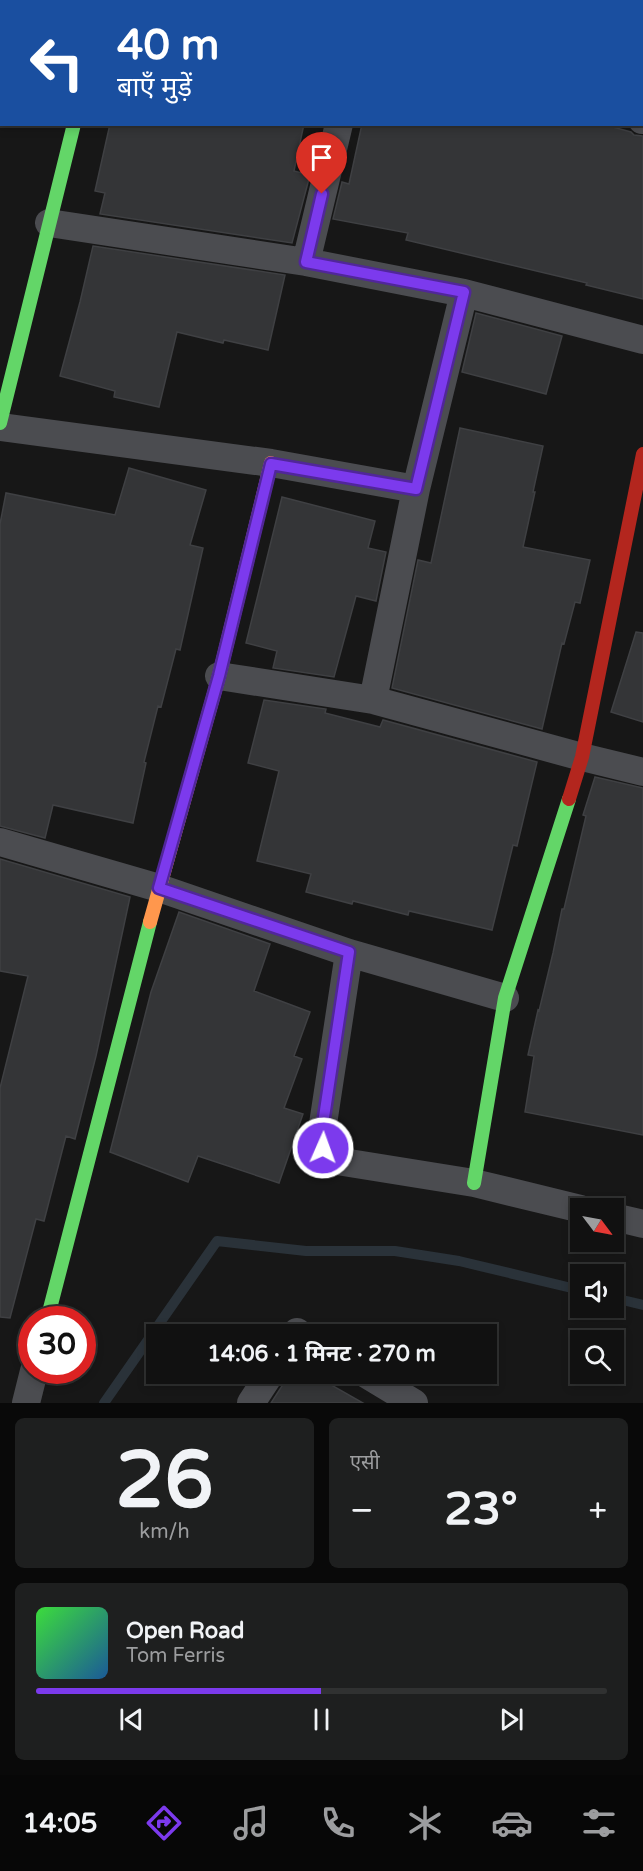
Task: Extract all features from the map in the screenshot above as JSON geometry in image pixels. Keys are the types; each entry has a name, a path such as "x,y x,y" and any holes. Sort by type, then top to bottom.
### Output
{"street":[{"path":"73,126 0,425 271,464 416,489"},
{"path":"306,262 339,126"},
{"path":"49,223 306,262 464,292 643,340"},
{"path":"373,700 416,489 464,292"},
{"path":"474,1183 505,998 582,757 643,454"},
{"path":"51,1306 159,888 219,676 271,464"},
{"path":"219,676 373,700 643,772"},
{"path":"0,842 159,888 349,952 505,998"},
{"path":"349,952 321,1137 323,1148 329,1156 337,1161 474,1183 570,1206"},
{"path":"624,1219 643,1224"},
{"path":"26,1403 31,1384"},
{"path":"251,1403 263,1384"},
{"path":"383,1384 414,1403"}],"building":[{"path":"110,126 304,126 294,171 310,175 292,243 100,214 105,193 95,191"},
{"path":"362,126 609,126 643,136 643,299 586,285 587,283 406,240 408,233 333,219 342,182 349,184"},
{"path":"93,246 285,275 268,350 224,340 223,343 177,332 159,407 114,397 115,391 60,376"},
{"path":"476,313 562,336 546,394 462,372"},
{"path":"460,428 543,446 523,547 590,560 580,603 575,602 564,644 562,643 542,729 392,688 418,560 431,563"},
{"path":"129,468 206,490 190,545 203,548 180,650 176,649 161,707 158,706 144,762 146,763 133,823 53,805 45,838 0,826 0,524 6,493 115,515"},
{"path":"282,497 375,521 368,548 386,552 376,601 356,596 334,677 273,668 277,651 246,643"},
{"path":"636,632 643,633 643,722 611,712"},
{"path":"264,700 326,709 325,713 380,727 383,720 537,762 517,846 513,845 492,930 409,911 408,915 353,901 352,904 306,892 311,874 257,861 279,771 248,763"},
{"path":"595,777 643,788 643,1135 525,1112 534,1056 528,1055 586,816 583,815"},
{"path":"0,859 130,897 96,1056 75,1139 66,1136 44,1221 36,1219 10,1318 0,1317 0,1088 28,976 0,971"},
{"path":"179,912 270,944 254,991 310,1012 294,1056 302,1059 284,1108 303,1114 279,1183 198,1156 188,1182 110,1152 151,992"},
{"path":"283,1384 330,1384 363,1403 271,1403"}],"waterway":[{"path":"104,1403 217,1241 306,1251 395,1251 459,1261 570,1288"},
{"path":"624,1300 643,1305"}],"traffic: fast":[{"path":"0,423 74,126"},
{"path":"474,1183 505,998 569,799"},
{"path":"51,1306 150,922"}],"traffic: slow":[{"path":"150,922 219,676 271,463"}],"traffic: jam":[{"path":"569,799 582,757 643,454"}],"route":[{"path":"322,194 306,262 464,292 416,489 271,464 219,676 159,888 349,952 321,1137 323,1148"}]}
